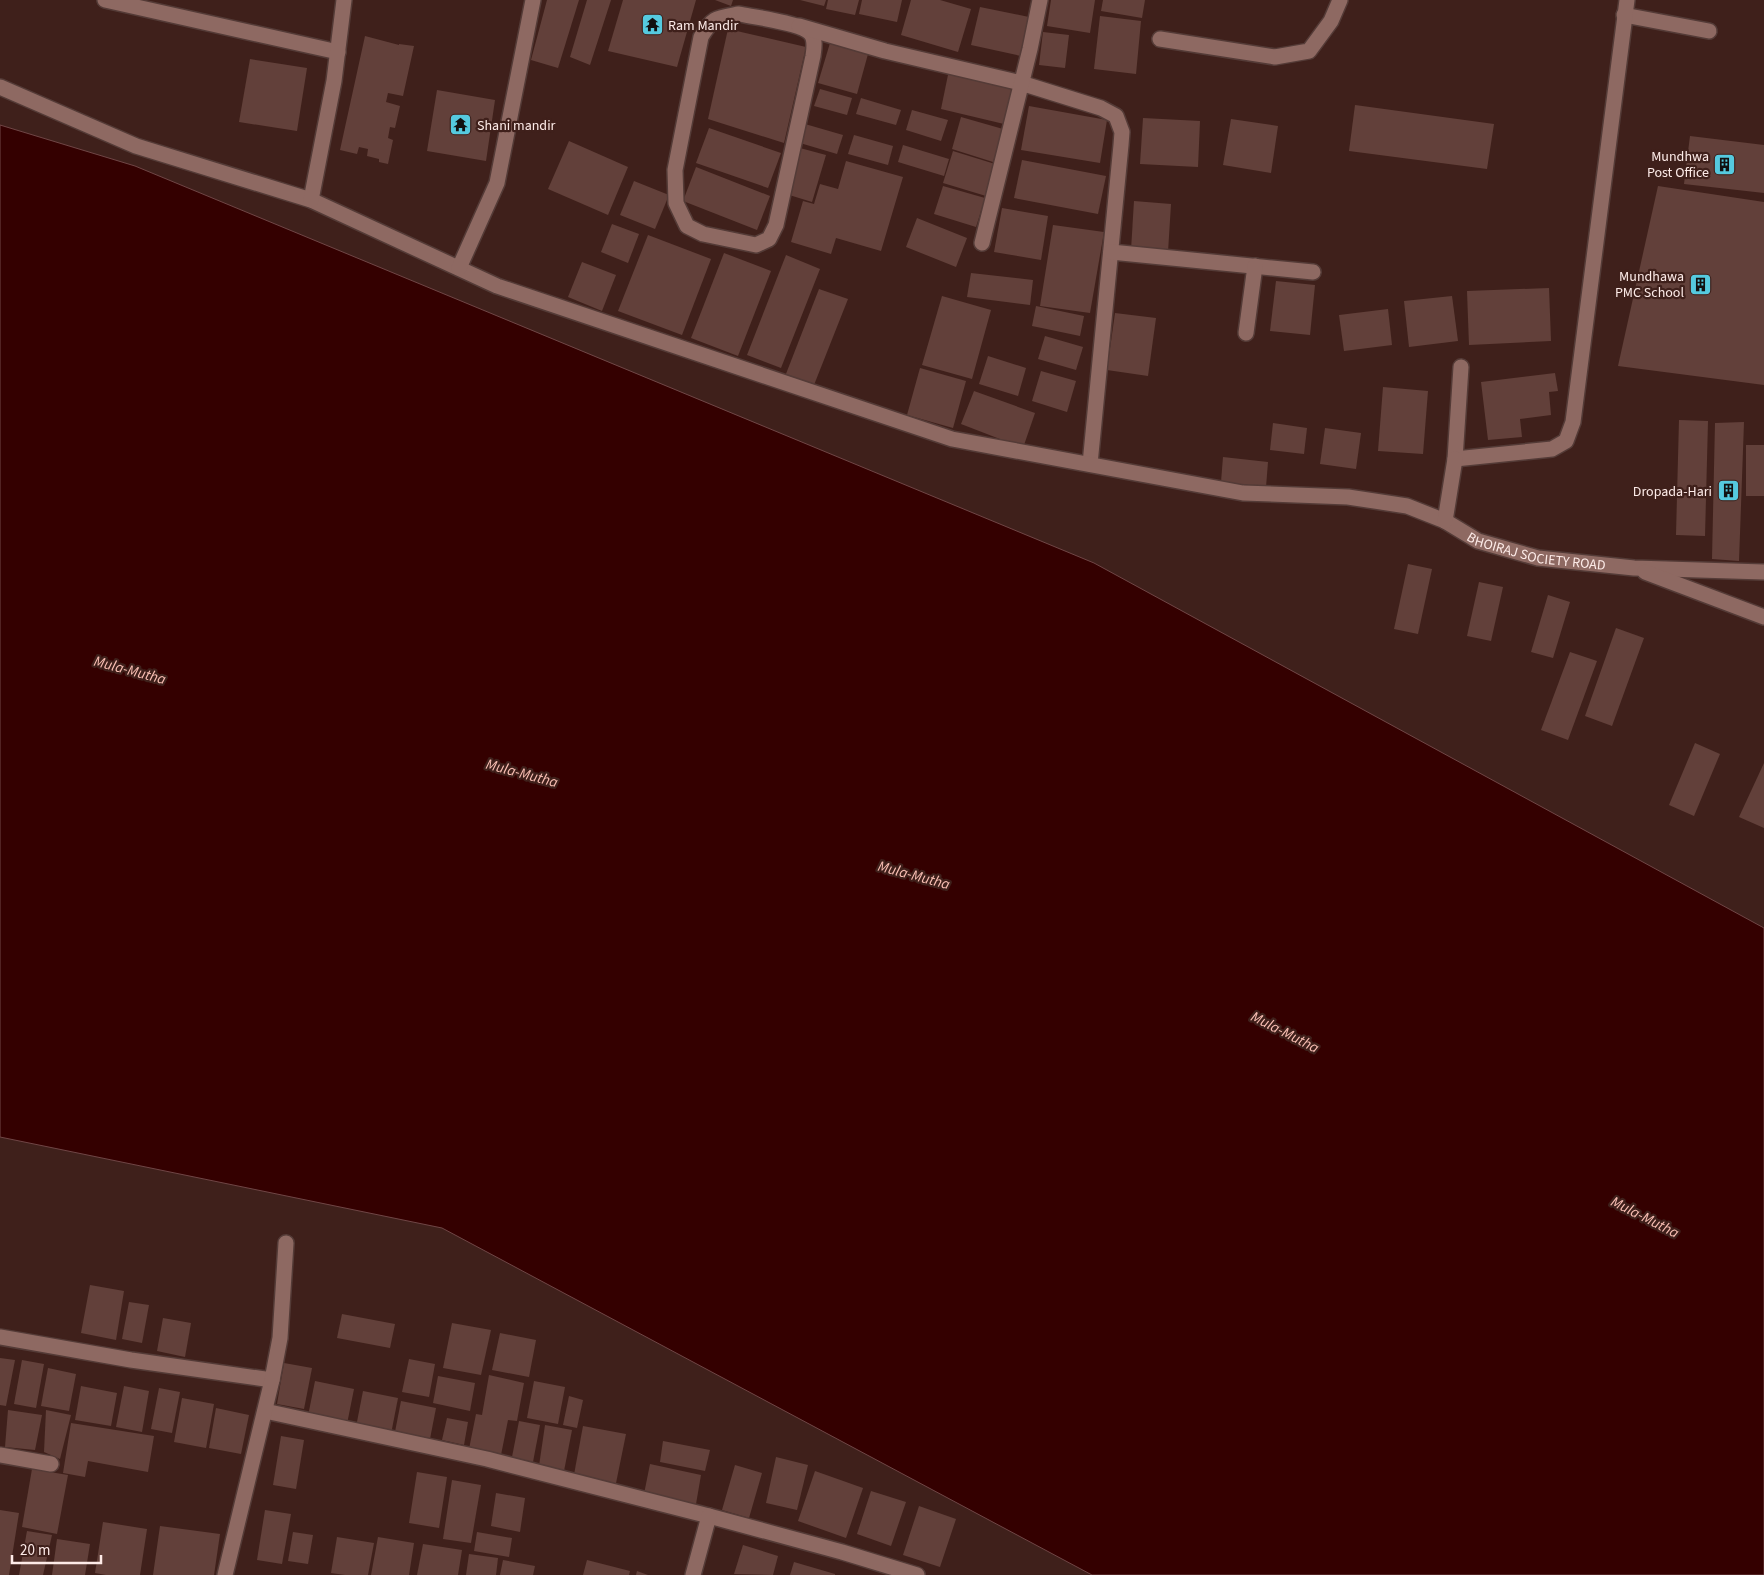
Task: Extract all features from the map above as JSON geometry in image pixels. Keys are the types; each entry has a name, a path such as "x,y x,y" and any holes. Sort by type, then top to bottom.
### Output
{"street":[{"path":"105,0 338,52"},
{"path":"310,200 334,81 344,0"},
{"path":"459,268 497,184 533,0"},
{"path":"982,242 1040,0"},
{"path":"1160,39 1275,57 1309,51 1331,21 1340,0"},
{"path":"799,26 810,33 814,42 813,56 776,225 769,240 756,245 747,244 703,234 687,226 676,204 676,170 701,37 708,25 716,18 740,7 885,51 1021,83 1101,108 1116,116 1122,132 1090,464"},
{"path":"1456,459 1552,449 1566,441 1573,422 1626,8 1709,31"},
{"name":"BHOIRAJ SOCIETY ROAD","path":"0,86 136,146 310,200 497,286 952,439 1243,493 1348,497 1407,506 1445,521 1478,542 1538,558 1634,568 1764,572"},
{"path":"1111,252 1313,272"},
{"path":"1246,333 1255,266"},
{"path":"1445,521 1456,459 1461,367"},
{"name":"BHOIRAJ SOCIETY ROAD","path":"1634,568 1764,617"},
{"path":"225,1575 265,1411 280,1338 286,1243"},
{"path":"0,1337 131,1360 272,1380"},
{"path":"265,1411 487,1459 709,1516 842,1552 917,1575"},
{"path":"0,1455 51,1464"},
{"path":"693,1575 709,1516"}],"water":[{"name":"Mula-Mutha","path":"0,125 135,166 1094,563 1764,928 1764,1575 1092,1575 442,1228 0,1137"}],"building":[{"path":"547,0 579,0 558,68 531,60"},
{"path":"587,0 611,0 590,65 570,57"},
{"name":"Ram Mandir","path":"623,0 696,0 677,67 608,51"},
{"path":"715,0 733,0 731,6"},
{"path":"800,0 826,0 824,6"},
{"path":"828,0 859,0 855,15 826,9"},
{"path":"862,0 902,0 897,22 859,14"},
{"path":"911,0 940,0 971,9 958,52 901,35"},
{"path":"1051,0 1095,0 1090,33 1047,26"},
{"path":"1103,0 1145,0 1142,18 1101,11"},
{"path":"980,7 1029,17 1021,56 971,45"},
{"path":"1100,16 1141,21 1136,74 1094,69"},
{"path":"728,29 806,47 784,143 708,119"},
{"path":"1043,32 1069,35 1065,68 1039,65"},
{"path":"365,36 399,45 414,46 403,96 388,93 386,102 400,106 395,128 390,127 388,138 393,140 388,164 367,156 368,149 359,147 357,154 340,150"},
{"path":"830,43 868,54 857,94 818,83"},
{"path":"250,59 307,68 297,131 239,122"},
{"path":"949,70 1013,85 1004,124 941,109"},
{"path":"820,89 852,98 847,115 814,106"},
{"name":"Shani mandir","path":"437,90 495,100 486,161 427,151"},
{"path":"861,98 901,110 896,125 856,114"},
{"path":"1355,105 1494,124 1487,169 1349,151"},
{"path":"1029,106 1107,120 1100,163 1021,150"},
{"path":"912,110 948,120 941,141 906,130"},
{"path":"961,117 1003,129 993,162 952,149"},
{"path":"1143,118 1200,121 1198,167 1140,164"},
{"path":"1231,119 1278,126 1271,173 1223,165"},
{"path":"805,124 843,135 837,154 800,143"},
{"path":"709,128 781,153 768,188 696,163"},
{"path":"854,135 893,146 888,165 848,154"},
{"name":"Mundhwa Post Office","path":"1690,136 1764,145 1764,193 1684,184"},
{"path":"569,141 628,167 608,215 548,189"},
{"path":"903,145 949,159 944,176 898,162"},
{"path":"800,148 826,155 812,202 786,194"},
{"path":"953,151 995,164 986,196 943,183"},
{"path":"1022,160 1106,176 1098,214 1014,198"},
{"path":"846,161 903,177 881,251 836,238 831,254 791,242 803,201 814,204 820,184 838,189"},
{"path":"696,167 770,196 757,230 683,201"},
{"path":"634,181 669,195 655,229 620,215"},
{"path":"943,186 985,198 976,227 934,214"},
{"name":"Mundhawa PMC School","path":"1658,186 1764,202 1764,385 1618,366"},
{"path":"1134,201 1171,204 1168,252 1131,250"},
{"path":"1002,208 1048,216 1041,260 994,252"},
{"path":"917,218 967,238 956,267 906,247"},
{"path":"612,224 639,234 628,263 601,252"},
{"path":"1053,225 1104,232 1090,313 1040,306"},
{"path":"648,235 711,259 682,335 618,311"},
{"path":"724,253 771,271 738,356 691,338"},
{"path":"786,255 820,269 781,368 747,355"},
{"path":"582,262 616,275 602,311 568,297"},
{"path":"971,273 1033,280 1030,305 967,297"},
{"path":"1276,281 1315,285 1310,335 1270,331"},
{"path":"1549,288 1551,341 1469,345 1467,291"},
{"path":"819,289 848,299 812,390 784,379"},
{"path":"942,296 991,310 972,379 922,365"},
{"path":"1452,296 1458,341 1409,347 1404,301"},
{"path":"1036,306 1084,316 1080,336 1032,326"},
{"path":"1388,309 1392,345 1344,351 1339,315"},
{"path":"1115,313 1156,318 1148,376 1107,370"},
{"path":"1045,336 1083,347 1076,370 1038,359"},
{"path":"988,356 1026,368 1018,396 979,384"},
{"path":"920,368 966,381 953,428 907,415"},
{"path":"1041,371 1076,381 1067,412 1032,401"},
{"path":"1555,373 1558,391 1549,392 1551,415 1520,419 1522,437 1488,440 1481,382"},
{"path":"1383,387 1428,391 1423,454 1378,451"},
{"path":"974,391 1035,413 1023,448 961,424"},
{"path":"1679,420 1708,421 1705,536 1676,535"},
{"name":"Dropada-Hari","path":"1744,422 1739,561 1712,559 1715,423"},
{"path":"1273,423 1307,428 1304,454 1270,450"},
{"path":"1325,428 1361,433 1356,469 1320,464"},
{"path":"1746,445 1764,445 1764,496 1746,496"},
{"path":"1223,457 1268,462 1266,487 1221,482"},
{"path":"1408,564 1432,569 1418,634 1394,629"},
{"path":"1479,582 1503,587 1491,641 1467,636"},
{"path":"1548,595 1570,602 1553,658 1531,652"},
{"path":"1616,628 1644,638 1612,726 1585,716"},
{"path":"1570,652 1597,661 1568,740 1541,730"},
{"path":"1695,743 1720,754 1694,816 1669,805"},
{"path":"1764,763 1764,828 1739,817"},
{"path":"90,1285 124,1291 116,1340 81,1333"},
{"path":"129,1302 149,1305 142,1343 122,1339"},
{"path":"342,1314 395,1324 390,1348 337,1338"},
{"path":"163,1318 191,1323 185,1357 157,1351"},
{"path":"452,1323 491,1330 481,1375 443,1368"},
{"path":"500,1333 536,1340 529,1377 492,1370"},
{"path":"0,1358 15,1360 6,1406 0,1405"},
{"path":"409,1359 435,1364 429,1397 402,1392"},
{"path":"22,1360 44,1364 36,1408 14,1404"},
{"path":"284,1363 312,1368 304,1409 277,1404"},
{"path":"48,1368 76,1374 69,1411 41,1406"},
{"path":"489,1375 524,1383 517,1421 508,1420 500,1460 468,1454 476,1414 482,1415"},
{"path":"438,1376 475,1383 470,1411 433,1403"},
{"path":"315,1381 354,1389 347,1424 308,1416"},
{"path":"534,1381 565,1387 558,1424 527,1418"},
{"path":"81,1386 117,1393 111,1426 75,1420"},
{"path":"124,1386 149,1391 142,1432 116,1427"},
{"path":"159,1388 180,1392 172,1433 151,1429"},
{"path":"363,1391 398,1398 391,1434 356,1427"},
{"path":"569,1396 583,1400 577,1428 563,1425"},
{"path":"182,1398 214,1404 206,1448 174,1442"},
{"path":"401,1401 436,1408 429,1444 394,1437"},
{"path":"216,1408 249,1415 241,1454 209,1448"},
{"path":"8,1410 42,1415 35,1450 5,1447"},
{"path":"46,1410 71,1415 60,1459 44,1452"},
{"path":"447,1418 468,1422 464,1445 442,1440"},
{"path":"519,1421 540,1425 533,1462 512,1457"},
{"path":"71,1423 154,1436 148,1472 88,1461 85,1477 63,1473"},
{"path":"545,1425 572,1430 564,1471 539,1466"},
{"path":"583,1426 626,1434 615,1488 573,1480"},
{"path":"281,1436 304,1440 296,1489 273,1485"},
{"path":"663,1441 710,1450 705,1471 660,1462"},
{"path":"776,1457 808,1465 797,1510 766,1503"},
{"path":"650,1464 701,1475 696,1504 644,1494"},
{"path":"735,1465 762,1473 749,1518 722,1510"},
{"path":"32,1469 68,1475 57,1534 22,1527"},
{"path":"815,1471 863,1488 846,1538 798,1521"},
{"path":"417,1472 447,1477 439,1528 409,1523"},
{"path":"452,1480 481,1485 471,1543 443,1539"},
{"path":"871,1491 906,1502 891,1546 857,1534"},
{"path":"496,1493 525,1498 520,1532 491,1526"},
{"path":"919,1506 956,1519 940,1567 903,1555"},
{"path":"0,1510 19,1513 9,1575 0,1575"},
{"path":"265,1510 291,1514 282,1564 257,1560"},
{"path":"103,1522 147,1529 140,1575 106,1575 95,1573"},
{"path":"160,1526 220,1534 214,1575 153,1575"},
{"path":"27,1531 52,1535 43,1575 19,1575"},
{"path":"293,1532 313,1535 308,1564 288,1561"},
{"path":"477,1532 512,1538 509,1557 474,1551"},
{"path":"337,1537 374,1543 368,1575 331,1573"},
{"path":"378,1537 414,1543 409,1575 371,1575"},
{"path":"57,1539 90,1544 85,1575 52,1575"},
{"path":"423,1544 462,1550 458,1575 417,1575"},
{"path":"743,1545 778,1556 773,1575 734,1574"},
{"path":"469,1554 498,1558 496,1575 466,1575"},
{"path":"503,1560 535,1566 533,1575 500,1575"},
{"path":"587,1560 630,1571 629,1575 583,1575"},
{"path":"794,1562 835,1574 835,1575 790,1575"},
{"path":"637,1571 648,1575 636,1575"}],"place":[{"name":"Ram Mandir","path":"652,25"},
{"name":"Shani mandir","path":"461,125"},
{"name":"Mundhwa Post Office","path":"1725,164"},
{"name":"Mundhawa PMC School","path":"1700,284"},
{"name":"Dropada-Hari","path":"1728,491"}]}
